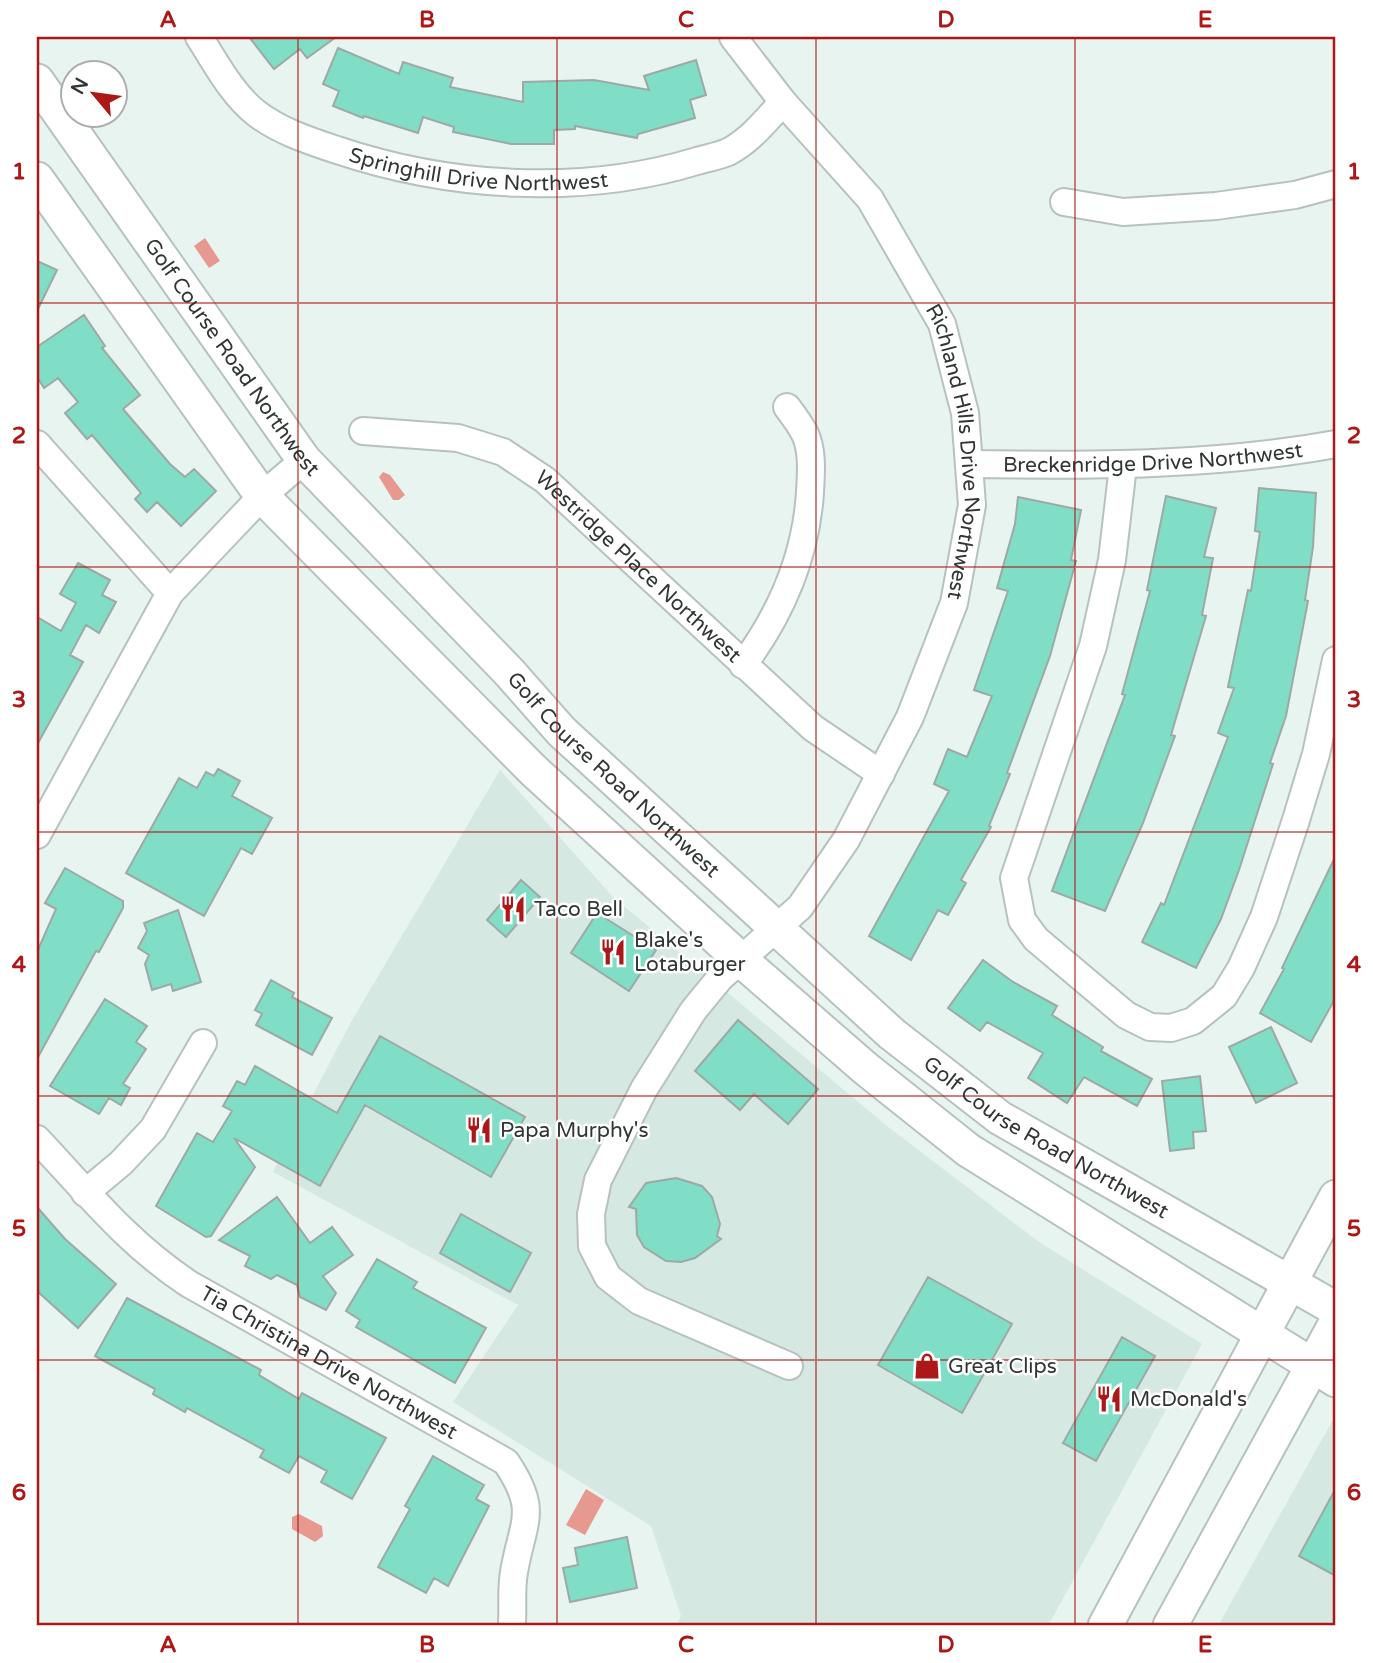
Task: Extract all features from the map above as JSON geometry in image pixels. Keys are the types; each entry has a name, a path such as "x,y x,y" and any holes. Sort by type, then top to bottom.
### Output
{"main road":[{"name":"Golf Course Road Northwest","path":"37,81 304,460 509,672 562,732 892,1034 1000,1118 1336,1309"},
{"path":"37,179 262,496 509,747 741,960 865,1068 968,1150 1325,1374"},
{"path":"1105,1626 1336,1197"},
{"path":"1170,1626 1325,1374 1336,1323"}],"street":[{"name":"Springhill Drive Northwest","path":"199,37 232,90 256,113 314,143 377,164 442,177 530,183 604,181 673,168 728,152 753,133 783,102"},
{"name":"Richland Hills Drive Northwest","path":"733,37 783,102 870,199 942,324 965,413 972,505 954,603 910,717 846,840 800,906 720,978 693,1011 644,1089 598,1180 591,1214 592,1246 608,1277 639,1301 789,1366"},
{"path":"1064,202 1123,212 1216,206 1295,195 1336,184"},
{"path":"743,665 775,618 796,569 808,525 812,468 805,435 787,407"},
{"name":"Westridge Place Northwest","path":"363,431 458,438 503,452 545,480 813,728 881,774"},
{"path":"37,444 170,593"},
{"name":"Breckenridge Drive Northwest","path":"969,464 1124,466 1293,452 1336,444"},
{"path":"37,835 170,593 262,496 304,460"},
{"path":"1124,466 1112,560 1093,646 1014,878 1015,895 1022,920 1037,939 1126,1015 1150,1027 1171,1028 1193,1021 1224,996 1241,968 1264,917 1316,754 1336,660"},
{"path":"85,1193 121,1163 153,1129 203,1042"},
{"name":"Tia Christina Drive Northwest","path":"37,1139 85,1193 152,1260 189,1284 506,1462 523,1487 528,1518 513,1573 512,1622"}],"shaded area":[{"path":"205,238 220,261 209,268 194,246"},
{"path":"383,472 390,475 405,495 399,500 393,500 379,477"},
{"path":"500,770 612,896 887,1126 1039,1242 1202,1344 1048,1626 676,1626 681,1616 651,1526 453,1402 518,1305 273,1172 351,1022"},
{"path":"1335,1416 1336,1626 1218,1626"},
{"path":"586,1489 604,1500 585,1535 566,1525"},
{"path":"299,1514 322,1526 323,1536 315,1542 292,1529 292,1517"}],"building":[{"path":"249,37 336,37 307,58 300,49 274,69"},
{"path":"338,48 399,74 403,62 453,78 450,87 523,102 523,82 594,80 649,90 644,76 696,60 706,95 690,100 695,118 638,134 637,138 575,126 575,129 554,130 554,144 511,144 453,132 454,127 423,117 418,133 364,116 363,118 333,106 339,91 323,84"},
{"path":"37,261 57,270 37,311"},
{"path":"84,315 105,346 102,348 140,395 123,409 170,464 185,477 194,469 216,491 181,526 157,502 147,512 135,499 141,493 92,435 87,439 65,413 78,402 58,378 44,388 37,377 37,347"},
{"path":"1259,488 1316,493 1313,547 1305,600 1308,601 1286,716 1270,763 1273,764 1221,919 1196,968 1142,942 1161,903 1164,905 1228,737 1218,733 1234,688 1228,687 1248,590 1251,591 1260,532 1255,531"},
{"path":"1166,496 1216,508 1204,557 1213,558 1202,615 1206,616 1171,735 1175,736 1143,823 1105,911 1052,891 1125,695 1122,694 1150,591 1147,590"},
{"path":"1018,497 1081,510 1071,560 1076,561 1050,656 1007,773 1010,774 989,826 991,827 961,880 966,883 948,915 938,910 911,960 869,936 949,791 934,784 948,749 967,757 992,696 974,690 1008,591 997,588 1015,524"},
{"path":"78,563 110,580 102,595 116,602 99,633 86,625 70,655 83,662 37,745 37,617 61,631 76,603 60,594"},
{"path":"218,769 240,781 232,796 272,818 252,854 241,848 204,916 126,873 179,778 197,788 206,772 214,776"},
{"path":"1336,855 1336,997 1311,1042 1260,1013 1284,969 1282,968"},
{"path":"65,868 123,901 123,908 99,952 96,951 37,1059 37,952 56,909 45,903"},
{"name":"Taco Bell","path":"521,880 540,897 506,937 487,920"},
{"path":"178,910 201,982 173,991 171,984 152,990 145,964 149,955 138,948 147,931 144,923"},
{"name":"Blake's Lotaburger","path":"597,913 656,950 629,991 571,953"},
{"path":"983,960 1013,982 1057,1006 1052,1015 1103,1047 1101,1051 1152,1079 1137,1106 1084,1077 1067,1103 1028,1078 1043,1053 987,1022 980,1031 948,1008"},
{"path":"271,980 294,993 292,997 332,1018 312,1055 256,1025 262,1014 255,1010"},
{"path":"105,999 147,1026 136,1042 146,1049 123,1084 130,1088 121,1105 109,1098 99,1114 50,1086"},
{"path":"738,1020 818,1089 788,1124 754,1094 740,1110 695,1071"},
{"path":"1271,1027 1297,1083 1256,1103 1229,1047"},
{"path":"380,1036 525,1117 491,1177 365,1105 320,1186 234,1138 255,1167 211,1236 206,1237 156,1206 197,1133 213,1142 232,1111 223,1106 237,1081 245,1085 255,1066 337,1113"},
{"path":"1200,1076 1206,1131 1193,1132 1194,1148 1170,1151 1162,1081"},
{"path":"676,1178 702,1186 712,1197 720,1224 717,1236 721,1239 695,1258 681,1262 666,1261 644,1247 637,1235 636,1209 629,1207 646,1183"},
{"path":"277,1197 310,1243 332,1227 353,1255 323,1276 336,1293 326,1310 300,1297 297,1285 277,1275 271,1279 245,1266 250,1256 219,1240"},
{"path":"37,1207 65,1239 116,1284 78,1328 37,1291"},
{"path":"461,1214 531,1253 510,1292 440,1253"},
{"path":"377,1259 417,1282 413,1288 486,1328 455,1383 356,1327 360,1320 346,1311"},
{"path":"928,1277 1012,1324 962,1413 878,1365"},
{"path":"127,1298 261,1370 259,1375 299,1399 302,1393 386,1438 352,1499 321,1482 327,1471 299,1456 289,1473 260,1457 264,1450 187,1408 185,1412 153,1394 155,1389 95,1356"},
{"name":"McDonald's","path":"1122,1337 1155,1356 1096,1461 1063,1443"},
{"path":"433,1456 484,1485 476,1499 489,1506 448,1586 434,1578 426,1593 378,1567 410,1509 405,1506"},
{"path":"1336,1488 1336,1576 1299,1556"},
{"path":"627,1537 637,1588 570,1602 563,1568 578,1565 575,1548"}],"place":[{"name":"Taco Bell","path":"513,909"},
{"name":"Blake's Lotaburger","path":"613,952"},
{"name":"Papa Murphy's","path":"479,1130"},
{"name":"Great Clips","path":"927,1366"},
{"name":"McDonald's","path":"1109,1399"}]}
